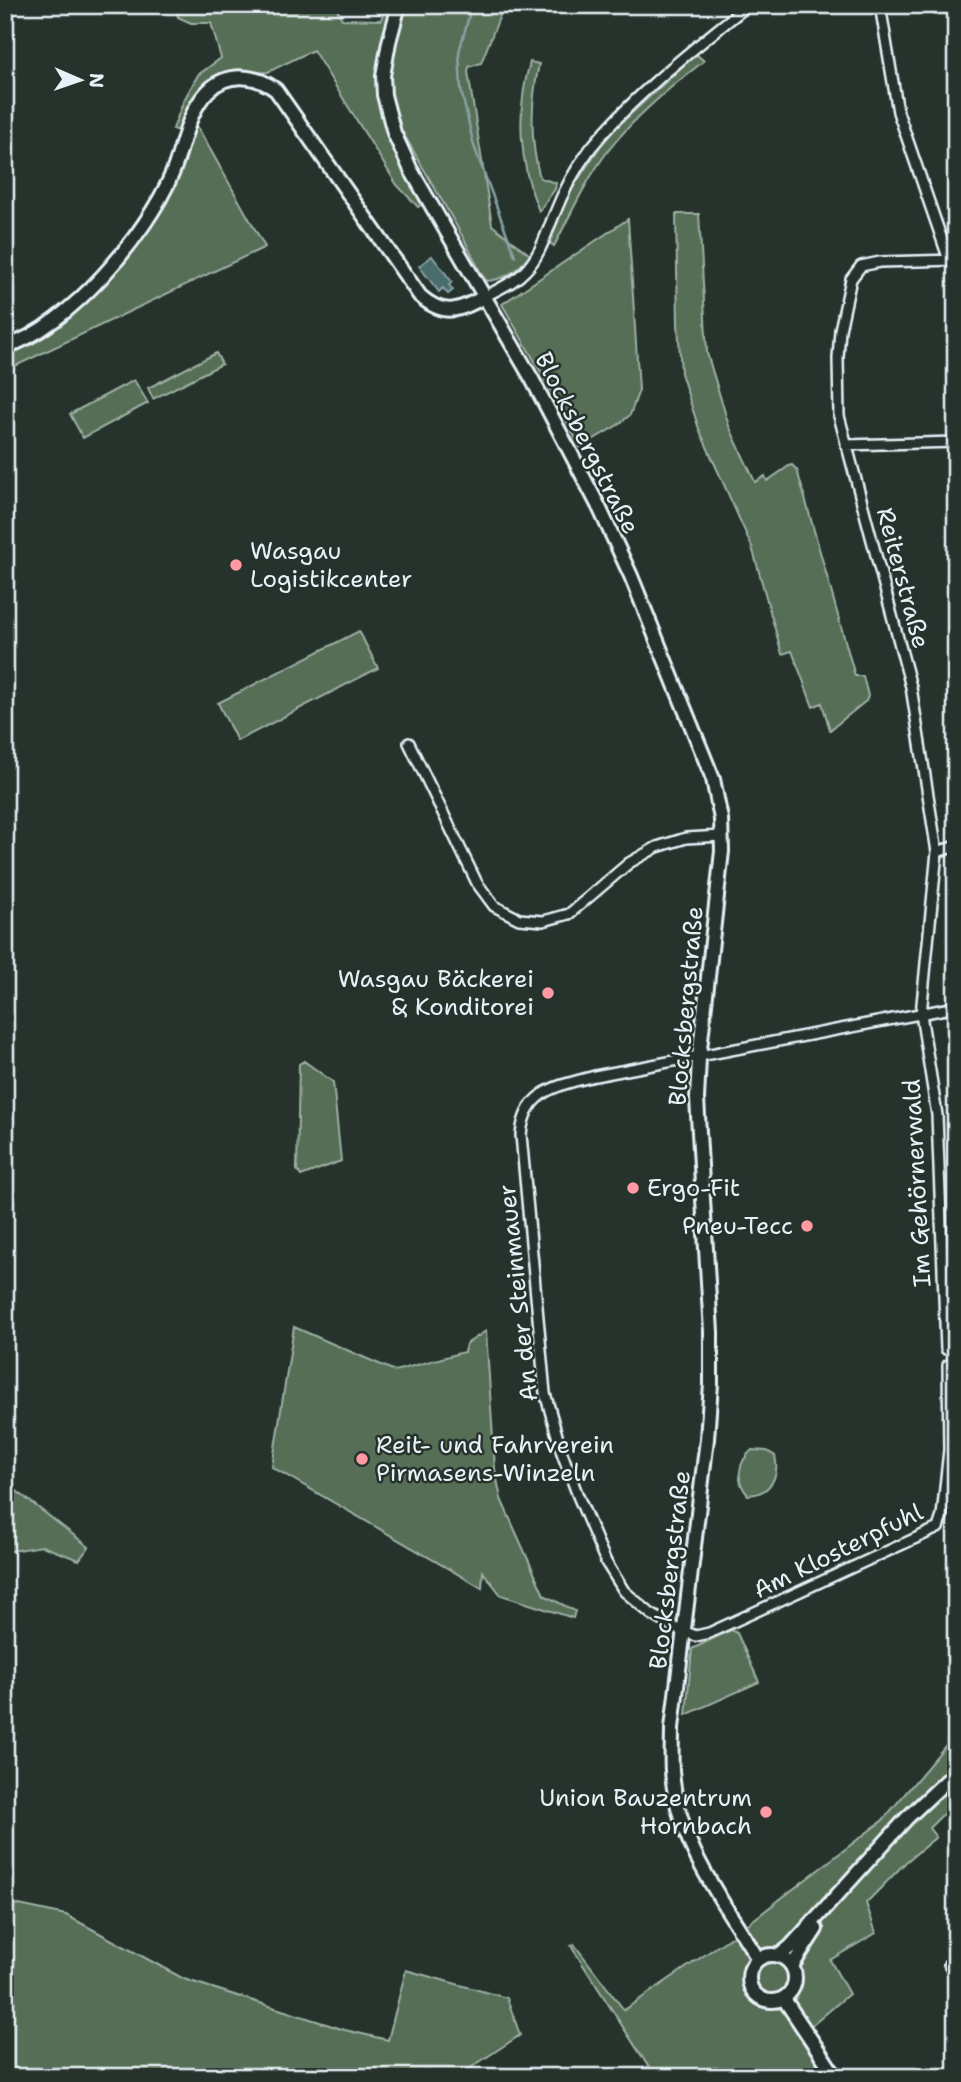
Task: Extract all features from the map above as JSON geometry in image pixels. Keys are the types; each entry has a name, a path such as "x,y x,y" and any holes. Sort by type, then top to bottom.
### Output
{"main road":[{"name":"Blocksbergstraße","path":"399,5 385,60 384,95 401,150 556,423 632,576 713,779 719,802 722,836 699,1058 698,1109 711,1332 711,1384 708,1439 672,1728 672,1772 679,1811 688,1840 711,1886 758,1959"},
{"path":"5,346 17,343 51,324 83,297 110,268 164,193 192,117 205,93 232,78 251,78 276,90 419,296 435,307 451,310 484,297"},
{"path":"779,1956 907,1818 956,1772"},
{"path":"792,1966 779,1956 758,1959 749,1972 751,1988 755,1994 769,2002 784,1998 795,1984 792,1966 798,1954 856,1875"},
{"path":"784,1998 836,2077"}],"street":[{"path":"484,297 519,276 532,262 568,185 590,149 606,131 683,59 748,5"},
{"path":"880,5 898,113 952,260"},
{"name":"Reiterstraße","path":"921,1014 937,852 908,674 839,416 838,358 844,310 853,274 861,266 873,263 952,260"},
{"path":"846,445 956,442"},
{"path":"409,743 477,883 494,906 519,919 543,920 569,914 629,863 657,847 685,838 722,836"},
{"path":"937,852 956,846"},
{"path":"699,1058 956,1007"},
{"name":"Im Gehörnerwald","path":"921,1014 937,1115 946,1349"},
{"name":"An der Steinmauer","path":"684,1632 651,1614 624,1591 590,1528 562,1453 545,1393 521,1135 525,1113 547,1090 595,1076 699,1058"},
{"name":"Am Klosterpfuhl","path":"684,1632 696,1636 709,1633 938,1528 942,1516 949,1450 948,1365"}],"green space":[{"path":"175,5 335,5 342,19 381,20 386,5 504,5 481,63 469,67 468,72 492,225 530,255 512,273 487,281 399,126 411,178 423,204 418,207 397,185 313,50 268,72 235,73 212,81 182,132 173,129 184,100 198,75 221,58 211,23 191,23 178,17"},
{"path":"696,54 704,61 653,103 618,138 579,197 554,246 548,242 570,192 607,136"},
{"path":"530,62 539,64 533,121 534,150 540,178 556,183 555,189 539,211 527,175 522,137 523,99"},
{"path":"192,117 265,247 5,371 5,347 51,324 140,229"},
{"path":"676,214 699,214 707,353 729,426 755,482 765,476 767,481 792,465 797,470 855,676 863,676 868,696 866,701 830,730 822,703 813,707 792,651 782,654 752,547 699,429 681,373"},
{"path":"628,219 639,390 630,415 580,447 502,304"},
{"path":"216,353 222,364 153,399 148,388"},
{"path":"134,380 148,403 83,438 70,414"},
{"path":"359,631 378,668 237,741 218,703"},
{"path":"304,1061 333,1082 341,1161 301,1176 297,1170 299,1064"},
{"name":"Reit- und Fahrverein Pirmasens-Winzeln","path":"294,1327 395,1371 464,1352 466,1344 486,1331 495,1469 501,1499 544,1595 575,1611 573,1618 501,1595 483,1572 482,1588 272,1467"},
{"path":"752,1450 767,1451 775,1456 776,1471 768,1488 748,1495 741,1484 740,1472 744,1460"},
{"path":"5,1482 89,1547 79,1560 42,1546 5,1552"},
{"path":"731,1630 737,1633 759,1682 686,1715 692,1649"},
{"path":"956,1733 956,1801 929,1828 936,1837 906,1862 866,1903 876,1933 830,1960 849,1994 815,2023 797,2033 826,2077 655,2077 571,1946 574,1944 624,2010 731,1937 883,1820"},
{"path":"5,1902 66,1915 184,1979 345,2030 388,2040 406,1970 507,1998 520,2035 457,2077 5,2077"}],"water":[{"path":"432,256 452,282 449,285 453,290 448,294 443,288 439,292 419,266"}],"waterway":[{"path":"472,5 459,52 461,90 474,146 515,256"}],"place":[{"name":"Wasgau Logistikcenter","path":"236,565"},
{"name":"Wasgau Bäckerei & Konditorei","path":"548,993"},
{"name":"Ergo-Fit","path":"633,1188"},
{"name":"Pneu-Tecc","path":"807,1226"},
{"name":"Reit- und Fahrverein Pirmasens-Winzeln","path":"362,1459"},
{"name":"Union Bauzentrum Hornbach","path":"766,1812"}]}
